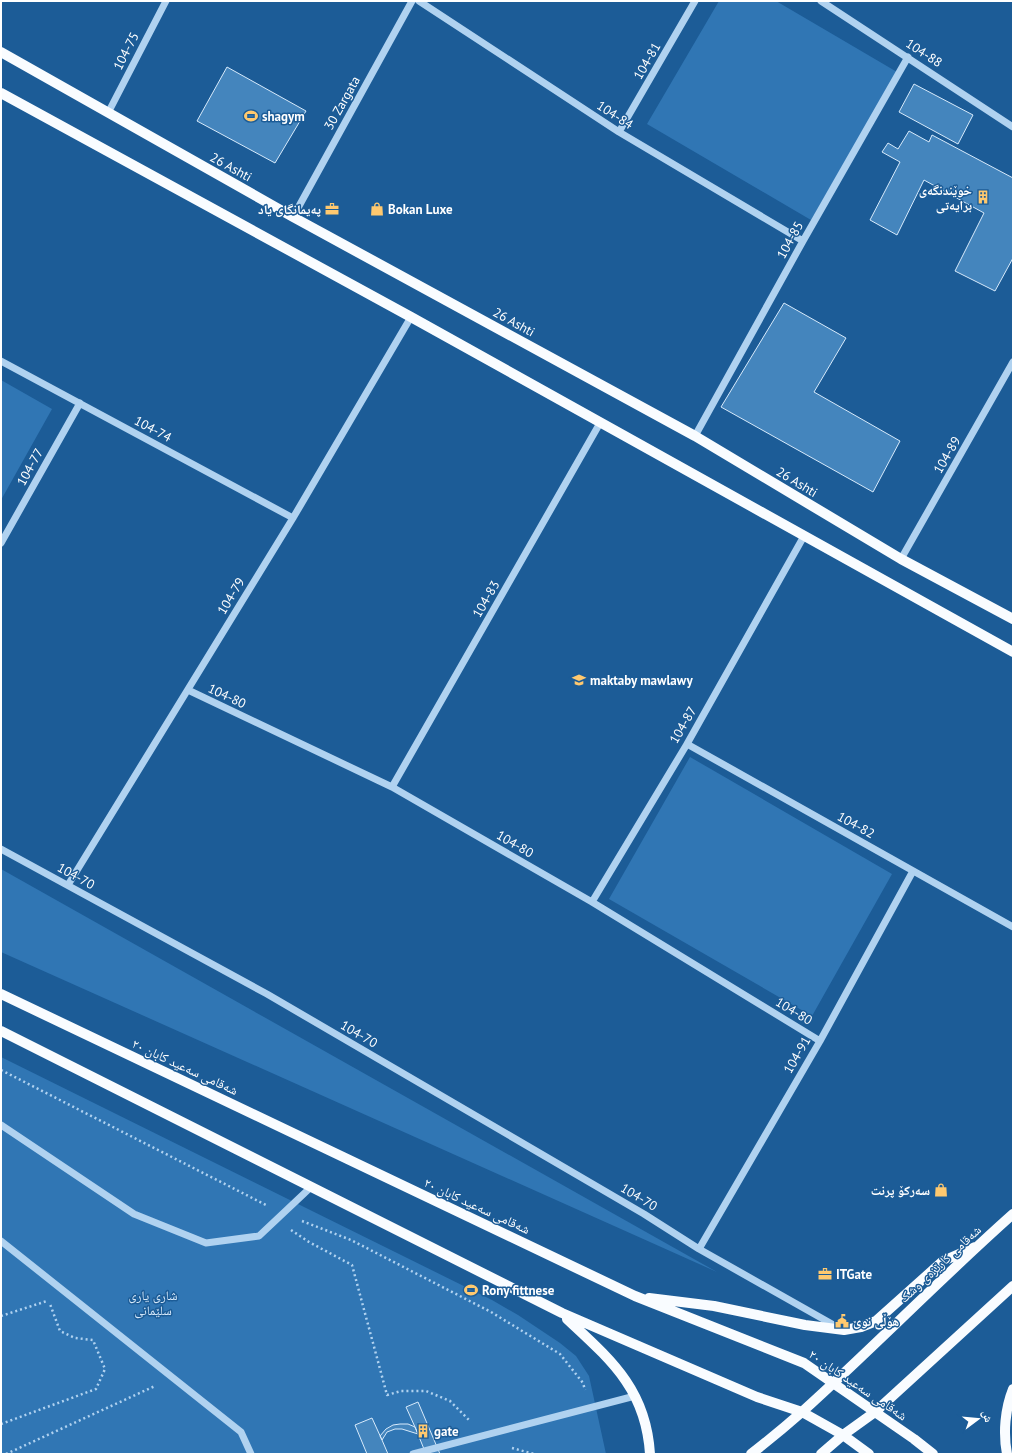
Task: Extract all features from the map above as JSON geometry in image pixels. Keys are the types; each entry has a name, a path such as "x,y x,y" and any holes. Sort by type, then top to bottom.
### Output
{"main road":[{"name":"26 Ashti","path":"1,52 293,217 695,436 901,559 1013,619"},
{"path":"1,93 411,317 1013,652"},
{"name":"شەقامی سەعید کابان ٢٠","path":"1,994 635,1296 804,1363 933,1454"},
{"path":"1,1031 562,1313 757,1397 802,1412 843,1435 869,1454"},
{"name":"شەقامی کارێزەی وشک","path":"751,1454 802,1412 975,1248 1013,1214"},
{"path":"635,1296 714,1306 805,1325 844,1330 861,1327 876,1321 943,1261 975,1248"},
{"path":"821,1454 843,1435 875,1412 1013,1286"},
{"path":"562,1313 614,1365 628,1383 642,1413 649,1440 650,1454"},
{"path":"1007,1454 1005,1430 1008,1403 1013,1391"}],"street":[{"name":"104-75","path":"108,113 166,1"},
{"name":"30 Zargata","path":"293,217 412,1"},
{"name":"104-84","path":"419,1 619,132 803,241"},
{"name":"104-81","path":"619,132 695,1"},
{"name":"104-88","path":"821,1 1013,127"},
{"name":"104-85","path":"695,436 803,241 908,57"},
{"name":"104-79","path":"68,885 293,518 411,317"},
{"name":"104-74","path":"1,361 293,518"},
{"name":"104-89","path":"901,559 1013,362"},
{"name":"104-77","path":"1,543 80,403"},
{"name":"104-83","path":"392,787 600,423"},
{"name":"104-87","path":"592,902 686,744 804,536"},
{"name":"104-80","path":"188,690 392,787 592,902 820,1040"},
{"name":"104-82","path":"686,744 1013,927"},
{"name":"104-70","path":"1,848 267,994 644,1214 699,1249 844,1330"},
{"name":"104-91","path":"699,1249 820,1040 913,871"},
{"path":"1,1125 134,1214 206,1243 259,1236 311,1188"},
{"path":"1,1241 241,1432 252,1454"},
{"path":"413,1454 635,1396"}],"path":[{"path":"1,1070 283,1214 351,1240 491,1312 560,1354 582,1383 592,1407"},
{"path":"276,1220 309,1242 352,1265 387,1395 401,1391 426,1390 450,1401 470,1421 475,1438"},
{"path":"1,1316 48,1301 60,1331 75,1338 93,1340 105,1368 96,1388 1,1424"},
{"path":"6,1454 173,1377"}],"green space":[{"path":"719,1 776,1 897,72 811,220 647,124"},
{"path":"1,380 52,409 1,500"},
{"path":"690,757 892,874 812,1016 609,899"},
{"path":"1,869 717,1272 1,952"},
{"name":"شاری یاری سلێمانی","path":"1,1057 492,1300 518,1315 560,1343 576,1356 589,1376 606,1454 1,1454"}],"building":[{"name":"shagym","path":"227,67 306,111 275,163 197,121"},
{"path":"914,84 973,115 958,144 899,112"},
{"name":"خوێندنگەی برایەتی","path":"909,131 929,142 932,135 1013,178 1013,258 995,291 955,271 984,213 924,180 897,235 870,220 900,162 882,152 888,143 898,149"},
{"path":"784,303 846,338 814,392 900,441 873,492 721,407"},
{"name":"gate","path":"418,1402 440,1454 426,1454 406,1407"},
{"path":"372,1418 388,1454 367,1454 355,1425"},
{"path":"408,1424 415,1427 418,1434 402,1429 395,1429 387,1432 382,1440 380,1436 386,1429 393,1425"}],"place":[{"name":"shagym","path":"251,116"},
{"name":"خوێندنگەی برایەتی","path":"983,197"},
{"name":"پەیمانگای یاد","path":"332,209"},
{"name":"Bokan Luxe","path":"377,209"},
{"name":"maktaby mawlawy","path":"579,680"},
{"name":"سەرکۆ پرنت","path":"941,1190"},
{"name":"ITGate","path":"825,1274"},
{"name":"Rony fittnese","path":"471,1290"},
{"name":"ھۆڵی نوێ","path":"842,1321"},
{"name":"gate","path":"423,1431"}]}
